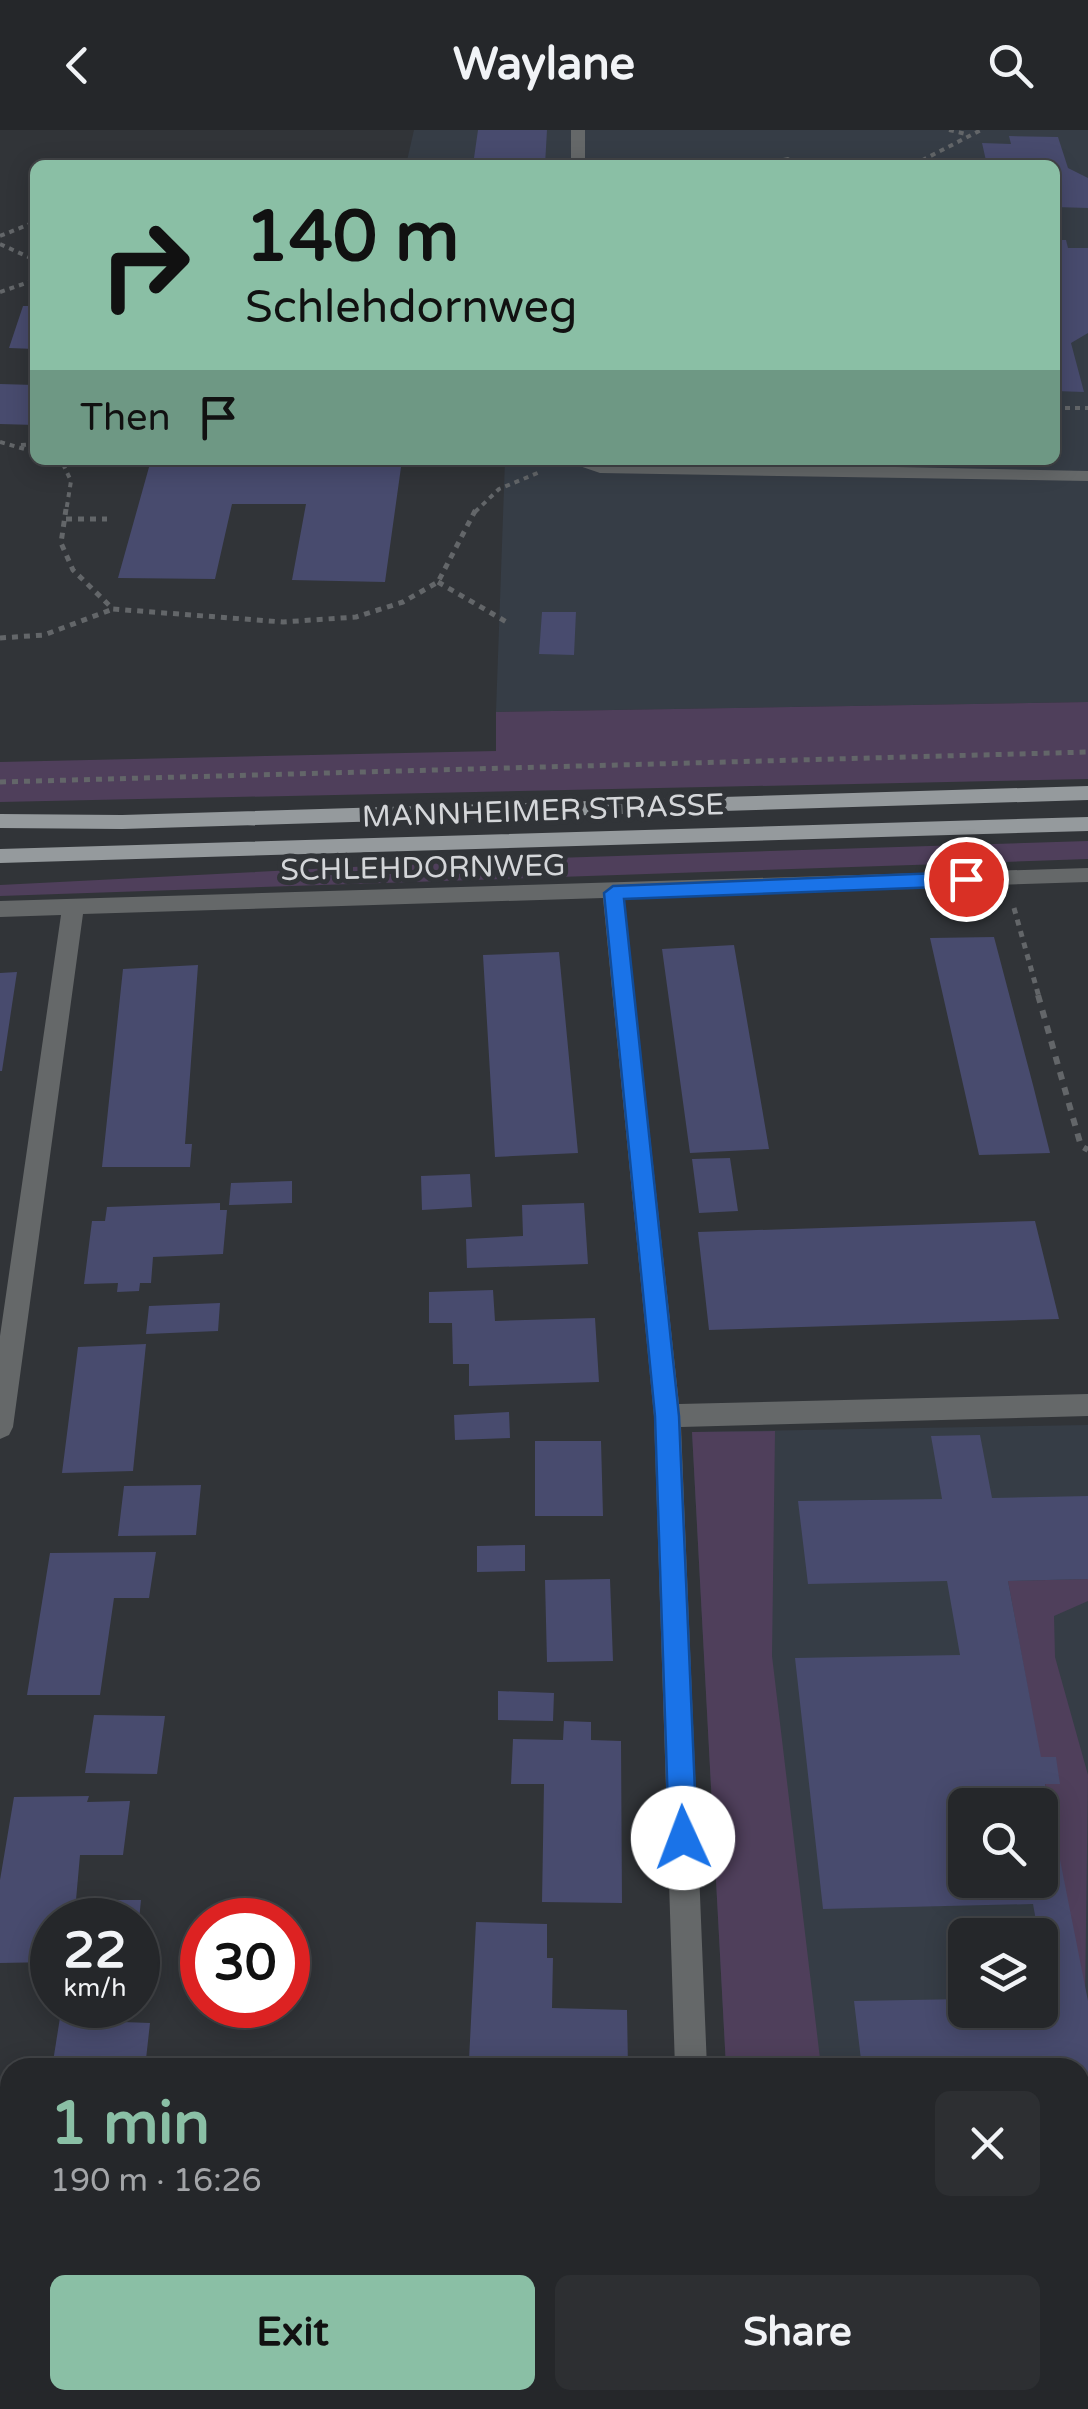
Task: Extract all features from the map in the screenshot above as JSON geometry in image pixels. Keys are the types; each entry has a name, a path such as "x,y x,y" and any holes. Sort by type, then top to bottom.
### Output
{"main road":[{"name":"MANNHEIMER STRASSE","path":"0,821 122,822 1088,792"},
{"name":"MANNHEIMER STRASSE","path":"0,856 1088,824"}],"street":[{"path":"578,130 578,160"},
{"path":"589,465 1088,476"},
{"path":"1056,465 1064,475"},
{"name":"SCHLEHDORNWEG","path":"0,909 613,893 1088,875"},
{"path":"613,893 667,1416 692,2058"},
{"path":"0,1427 73,906"},
{"path":"667,1416 1088,1405"}],"path":[{"path":"949,130 967,134"},
{"path":"934,160 942,158 967,134 981,130"},
{"path":"0,236 30,224"},
{"path":"0,244 30,258"},
{"path":"0,292 30,282"},
{"path":"1060,408 1088,408"},
{"path":"0,442 30,444"},
{"path":"20,445 30,450"},
{"path":"62,465 71,481 61,543 73,570 113,609"},
{"path":"0,638 44,634 113,609 283,622 356,617 403,602 438,582 479,504 499,488 540,472"},
{"path":"66,519 107,519"},
{"path":"438,582 510,624"},
{"path":"0,782 1088,752"},
{"path":"1006,878 1081,1146 1088,1150"}],"shaded area":[{"path":"414,130 1088,130 1088,702 496,712 505,465 1060,465 1060,160 407,160"},
{"path":"1088,702 1088,779 0,802 0,762 496,751 496,712"},
{"path":"1088,841 1088,859 0,896 0,885 490,860"},
{"path":"1088,1425 1088,2058 726,2058 692,1432"},
{"path":"775,1431 772,1656 820,2058 726,2058 692,1432"},
{"path":"1088,1579 1088,1601 1054,1616 1055,1657 1088,1775 1085,2001 1058,1854 1058,1788 1046,1788 1008,1581"}],"building":[{"path":"478,130 547,130 545,160 474,160"},
{"path":"1009,136 1058,137 1068,168 1088,178 1088,208 1060,207 1060,160 986,160 982,143 1011,144"},
{"path":"1060,240 1066,240 1068,248 1088,248 1088,333 1071,343 1084,392 1060,391"},
{"path":"23,306 30,306 30,349 9,348"},
{"path":"0,384 30,385 30,425 0,424"},
{"path":"150,465 401,465 385,582 292,580 306,504 232,504 215,579 118,578"},
{"path":"542,612 576,612 574,655 539,654"},
{"path":"994,937 1050,1153 979,1155 930,938"},
{"path":"734,945 769,1149 690,1153 662,949"},
{"path":"559,952 578,1153 495,1157 483,955"},
{"path":"198,965 185,1144 192,1144 190,1167 102,1167 123,969"},
{"path":"17,972 2,1071 0,1071 0,973"},
{"path":"730,1158 738,1211 699,1213 692,1159"},
{"path":"470,1174 472,1207 422,1210 421,1176"},
{"path":"292,1181 292,1203 229,1205 231,1183"},
{"path":"220,1203 220,1210 227,1210 223,1254 153,1257 151,1283 140,1283 139,1291 117,1292 118,1283 84,1284 92,1221 105,1221 107,1207"},
{"path":"584,1203 588,1264 467,1268 466,1239 523,1236 522,1205"},
{"path":"1035,1221 1059,1319 709,1330 698,1232"},
{"path":"493,1290 495,1321 595,1318 599,1382 469,1386 469,1364 453,1364 452,1323 429,1323 429,1292"},
{"path":"220,1303 218,1331 146,1334 149,1306"},
{"path":"146,1344 133,1471 62,1473 78,1347"},
{"path":"509,1412 510,1438 455,1440 454,1415"},
{"path":"980,1435 992,1498 1088,1496 1088,1579 1008,1581 1041,1757 1056,1757 1060,1784 1045,1784 1046,1788 948,1788 948,1898 1058,1898 1058,1850 1088,2001 1088,2058 861,2058 854,2001 948,1999 948,2028 1058,2028 1058,1918 1036,1918 1033,1904 823,1909 795,1658 960,1655 947,1581 808,1584 798,1501 942,1499 931,1436"},
{"path":"535,1441 601,1441 603,1516 535,1516"},
{"path":"201,1485 196,1535 118,1536 124,1486"},
{"path":"525,1545 525,1571 477,1572 477,1546"},
{"path":"156,1552 149,1598 114,1598 100,1695 27,1695 50,1553"},
{"path":"610,1579 613,1661 547,1662 545,1580"},
{"path":"498,1691 554,1693 553,1721 498,1720"},
{"path":"94,1715 165,1716 157,1774 85,1773"},
{"path":"564,1721 591,1722 591,1740 621,1741 622,1903 542,1902 544,1784 511,1784 513,1739 563,1740"},
{"path":"89,1796 87,1802 130,1801 123,1855 80,1855 76,1898 30,1898 30,1962 0,1963 0,1880 14,1797"},
{"path":"476,1922 547,1924 547,1958 553,1958 552,2008 627,2010 628,2058 469,2058"},
{"path":"58,2028 149,2028 146,2058 54,2058"}],"route":[{"path":"683,1838 667,1416 613,893 966,879"}]}
